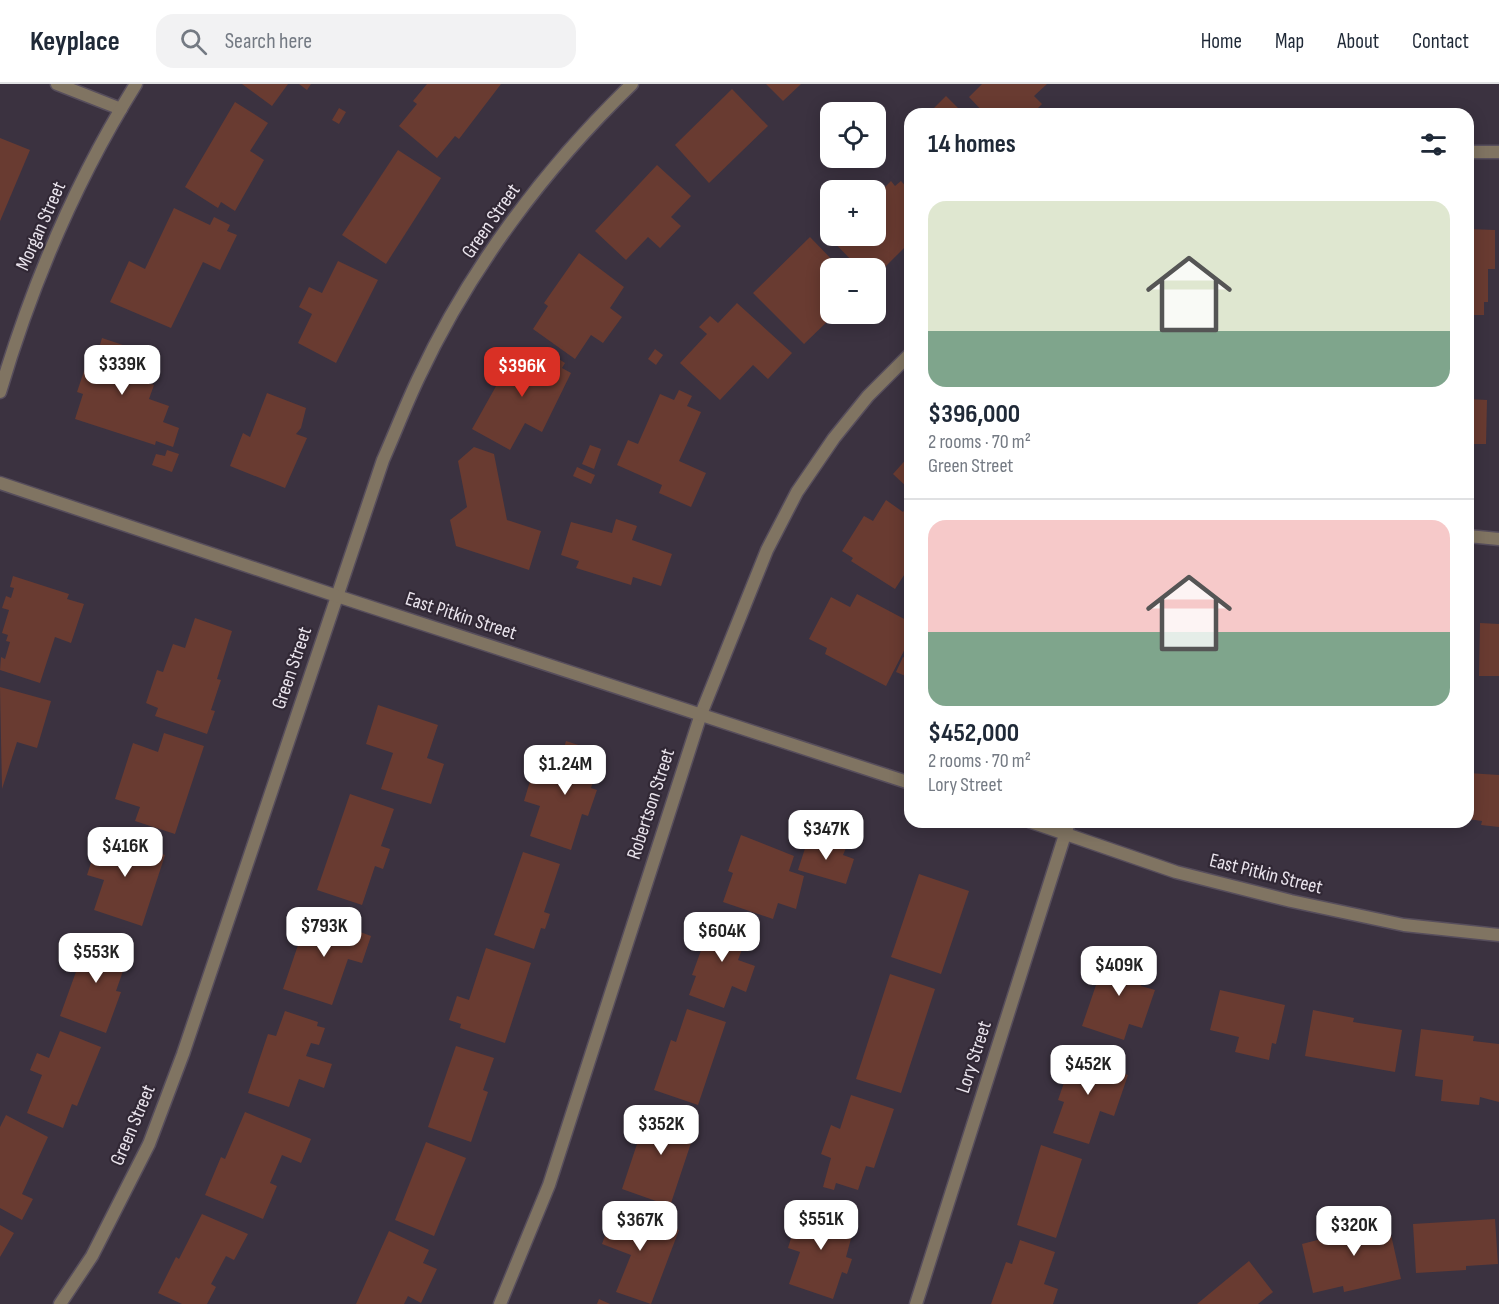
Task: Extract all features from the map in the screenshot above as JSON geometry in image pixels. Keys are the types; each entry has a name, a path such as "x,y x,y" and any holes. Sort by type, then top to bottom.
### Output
{"street":[{"path":"57,84 121,109"},
{"name":"Morgan Street","path":"0,392 16,340 47,257 84,177 136,84"},
{"name":"Green Street","path":"60,1304 92,1256 149,1144 183,1054 382,460 420,376 464,294 515,217 549,173 598,117 632,84"},
{"path":"1474,152 1499,152"},
{"name":"Robertson Street","path":"500,1304 549,1185 701,714 767,550 797,492 848,421 868,396 904,360"},
{"name":"East Pitkin Street","path":"0,483 337,596 904,781"},
{"path":"1474,537 1499,539"},
{"name":"East Pitkin Street","path":"1067,828 1176,872 1291,901 1404,925 1499,935"},
{"name":"Lory Street","path":"916,1304 1067,828"}],"building":[{"path":"242,84 288,84 272,106"},
{"path":"299,84 311,84 307,90"},
{"path":"427,84 501,84 459,139 455,136 437,158 399,126 417,104 413,101"},
{"path":"766,84 801,84 783,101"},
{"path":"982,84 1047,84 1034,96 1042,104 1038,108 979,108 969,97"},
{"path":"732,89 768,126 709,183 675,145"},
{"path":"946,96 958,108 934,108"},
{"path":"235,102 268,123 250,151 264,160 235,211 221,202 218,208 185,187"},
{"path":"339,108 346,112 339,124 332,120"},
{"path":"0,138 30,150 0,221"},
{"path":"398,150 441,178 386,264 342,235"},
{"path":"657,165 691,196 671,217 681,226 660,248 648,237 626,260 595,231"},
{"path":"891,181 895,186 901,181 904,184 904,248 886,266 886,258 849,258 838,246 886,246 886,186"},
{"path":"174,208 210,225 214,217 230,225 227,231 237,235 220,270 203,262 171,328 110,302 129,261 145,269"},
{"path":"1474,229 1495,230 1495,269 1488,269 1488,302 1484,302 1484,315 1474,315"},
{"path":"810,237 830,258 820,258 820,324 825,324 804,344 753,293"},
{"path":"579,253 624,287 610,308 622,317 603,343 591,335 575,359 533,329 548,306 544,303"},
{"path":"338,261 378,280 336,363 298,343 312,314 299,307 309,287 322,293"},
{"path":"737,303 792,353 768,379 753,365 720,400 680,363 707,334 699,327 710,316 718,323"},
{"path":"102,338 147,353 138,380 154,385 149,399 169,406 163,422 179,428 173,447 156,441 155,445 75,419 83,394 77,392 88,359 95,361"},
{"path":"518,347 550,364 554,356 565,363 562,368 571,373 542,432 525,423 510,450 472,429"},
{"path":"655,349 663,355 656,365 648,359"},
{"path":"679,390 692,396 687,406 701,412 679,461 706,473 691,507 659,493 662,485 617,465 628,440 638,444 660,394 674,400"},
{"path":"267,393 306,408 301,428 296,434 307,438 285,488 230,466 243,433 250,437"},
{"path":"1474,399 1487,400 1486,444 1474,444"},
{"path":"590,445 601,449 594,469 582,464"},
{"path":"474,447 494,454 507,520 541,531 529,570 456,546 450,520 467,507 458,461"},
{"path":"167,450 179,454 172,472 152,465 156,454 165,456"},
{"path":"904,462 904,484 893,474"},
{"path":"577,467 595,475 591,484 573,476"},
{"path":"886,500 903,512 904,510 904,575 895,589 851,561 853,558 842,551 864,516 873,521"},
{"path":"616,519 637,526 632,540 672,554 661,586 633,577 631,585 576,568 579,561 561,555 571,522 612,533"},
{"path":"13,576 69,594 67,599 84,604 71,643 55,637 40,683 0,670 1,657 5,659 10,642 6,641 8,635 2,633 9,610 2,608 6,596 11,598 14,588 10,587"},
{"path":"857,594 904,619 904,651 886,686 825,654 827,648 809,639 831,597 850,607"},
{"path":"195,618 232,631 217,679 221,680 211,710 215,711 207,734 155,716 158,708 146,703 157,670 163,672 173,644 185,648"},
{"path":"1480,623 1499,624 1499,676 1479,676"},
{"path":"903,657 904,657 904,675 896,672"},
{"path":"0,687 51,701 37,748 17,742 2,789"},
{"path":"378,705 438,725 427,758 444,764 431,804 381,789 393,753 366,744"},
{"path":"164,733 204,746 175,834 135,821 140,807 115,799 133,743 158,752"},
{"path":"566,741 603,753 591,788 597,790 588,816 582,814 571,850 530,836 540,806 524,801 531,778 547,783 550,772 556,774"},
{"path":"1474,773 1499,775 1499,827 1481,825 1482,821 1474,820"},
{"path":"350,794 394,809 381,846 390,849 383,869 375,866 362,905 317,890"},
{"path":"101,833 165,855 142,926 94,910 104,880 87,875"},
{"path":"741,835 794,856 789,871 804,876 796,909 778,903 773,919 723,902 733,873 728,871"},
{"path":"809,836 846,848 843,855 854,859 846,884 798,870"},
{"path":"523,852 560,864 544,912 550,914 545,929 541,928 534,949 494,935"},
{"path":"919,874 969,891 941,974 891,957"},
{"path":"309,913 371,936 362,963 348,959 332,1005 283,989"},
{"path":"714,915 750,928 738,960 755,966 746,992 732,986 724,1008 689,995 696,976 692,975"},
{"path":"90,933 131,948 116,991 121,992 106,1033 60,1016"},
{"path":"486,948 531,963 505,1043 460,1028 461,1024 449,1020 457,996 469,1000"},
{"path":"1108,950 1148,964 1141,986 1155,990 1142,1028 1129,1024 1124,1040 1082,1026"},
{"path":"890,974 935,989 901,1093 856,1079"},
{"path":"1220,990 1285,1005 1276,1044 1272,1043 1269,1060 1235,1052 1239,1037 1210,1030"},
{"path":"687,1009 726,1022 698,1105 654,1090 671,1040 676,1042"},
{"path":"1313,1010 1354,1018 1353,1022 1402,1030 1395,1072 1305,1056"},
{"path":"285,1011 318,1022 317,1026 325,1028 319,1045 311,1043 306,1056 332,1064 324,1088 299,1079 289,1107 248,1093 268,1034 276,1036"},
{"path":"1421,1029 1474,1036 1473,1041 1499,1044 1499,1102 1480,1097 1479,1105 1441,1101 1443,1080 1415,1076"},
{"path":"60,1031 101,1047 77,1106 72,1104 63,1128 27,1113 42,1075 30,1070 37,1053 49,1058"},
{"path":"456,1046 494,1058 483,1090 488,1092 471,1142 428,1127"},
{"path":"1075,1051 1110,1062 1108,1068 1128,1075 1114,1116 1100,1111 1089,1144 1053,1133 1064,1102 1058,1100"},
{"path":"851,1095 894,1109 874,1168 866,1166 858,1190 836,1183 834,1190 823,1187 831,1158 821,1154 831,1125 840,1129"},
{"path":"657,1105 699,1119 670,1206 622,1189 641,1132 648,1134"},
{"path":"245,1112 311,1139 301,1163 282,1155 270,1183 277,1186 263,1219 205,1195 221,1157 225,1159"},
{"path":"6,1115 48,1137 22,1194 33,1199 22,1220 0,1208 0,1127"},
{"path":"426,1142 466,1158 434,1236 395,1220"},
{"path":"1041,1145 1082,1159 1056,1238 1017,1225"},
{"path":"616,1206 679,1230 651,1304 616,1292 631,1255 602,1244"},
{"path":"815,1207 856,1220 846,1257 852,1259 847,1274 842,1272 833,1299 789,1284 800,1252 788,1248 799,1212 812,1216"},
{"path":"1386,1213 1401,1279 1344,1292 1343,1286 1313,1293 1302,1244 1348,1232 1346,1221"},
{"path":"202,1214 248,1234 234,1260 226,1256 211,1284 216,1287 207,1304 182,1304 158,1293 176,1257 179,1259"},
{"path":"1495,1219 1498,1264 1466,1266 1466,1270 1416,1273 1413,1224"},
{"path":"0,1225 14,1233 0,1257"},
{"path":"389,1231 429,1250 423,1263 437,1269 421,1303 408,1296 404,1304 356,1304"},
{"path":"1020,1240 1055,1252 1044,1284 1058,1289 1053,1304 991,1304 1006,1262 1012,1264"},
{"path":"1249,1261 1273,1292 1258,1304 1197,1304"},
{"path":"599,1299 610,1304 597,1304"}]}
